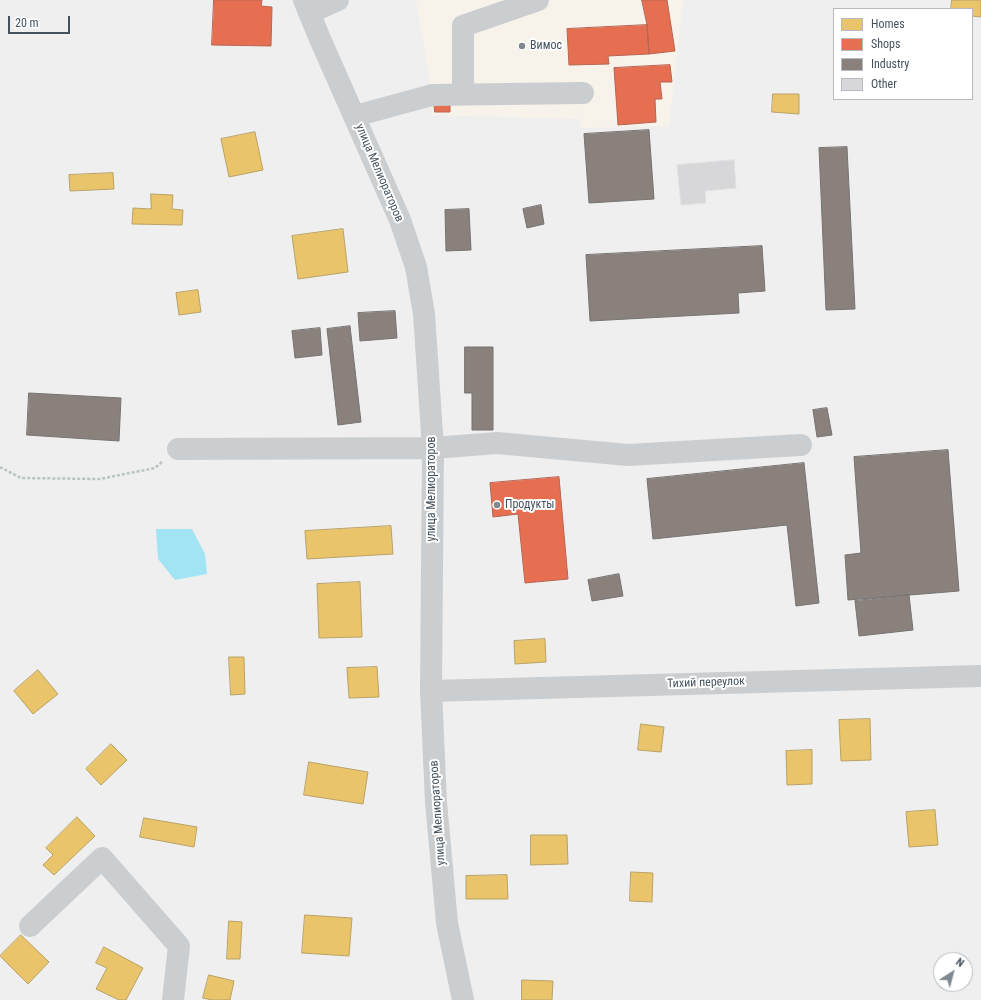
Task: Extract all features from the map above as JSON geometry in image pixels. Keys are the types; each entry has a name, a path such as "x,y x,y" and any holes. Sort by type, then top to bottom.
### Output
{"street":[{"path":"307,7 338,0"},
{"path":"463,94 463,26 538,0"},
{"name":"улица Мелиораторов","path":"307,7 400,220 416,267 424,314 433,448 431,691 436,802 447,922 463,1000"},
{"path":"355,116 432,95 583,93"},
{"path":"178,449 433,448 497,443 628,455 801,445"},
{"name":"Тихий переулок","path":"431,691 981,676"},
{"path":"30,926 102,858 179,946 173,1000"}],"path":[{"path":"0,467 20,478 100,479 155,468 178,449"}],"shaded area":[{"name":"Вимос","path":"416,0 683,0 669,126 582,128 579,119 431,115 432,95"}],"water":[{"path":"156,529 192,529 205,554 207,574 175,580 158,559"}],"building: Homes":[{"path":"952,0 981,0 981,17 973,16 973,8 951,8"},
{"path":"773,94 799,94 799,114 772,112"},
{"path":"255,132 263,170 229,177 221,139"},
{"path":"113,173 114,189 70,191 69,175"},
{"path":"151,194 173,195 172,209 183,210 182,225 132,224 133,208 151,209"},
{"path":"343,229 348,272 298,279 292,236"},
{"path":"198,290 201,312 179,315 176,293"},
{"path":"391,526 393,554 307,559 305,531"},
{"path":"360,582 362,637 319,638 317,584"},
{"path":"545,639 546,662 515,664 514,641"},
{"path":"229,657 244,657 245,694 231,695"},
{"path":"377,667 379,697 349,698 347,668"},
{"path":"38,670 58,694 33,714 14,691"},
{"path":"870,719 871,760 841,761 839,720"},
{"path":"641,724 664,727 661,752 638,750"},
{"path":"111,744 127,760 101,785 86,769"},
{"path":"812,750 812,784 787,785 786,751"},
{"path":"309,762 368,772 363,804 304,795"},
{"path":"935,810 938,845 909,847 906,812"},
{"path":"77,817 95,836 54,875 43,865 53,855 46,848"},
{"path":"144,818 197,827 194,847 140,837"},
{"path":"531,835 567,835 568,864 531,865"},
{"path":"631,872 653,873 652,902 630,901"},
{"path":"507,875 508,899 466,899 466,876"},
{"path":"305,915 352,918 349,956 302,953"},
{"path":"229,921 242,922 240,959 227,959"},
{"path":"21,935 49,962 28,984 0,956"},
{"path":"104,947 143,968 126,1000 119,1000 96,989 107,968 96,963"},
{"path":"209,975 234,981 230,1000 212,1000 203,998"},
{"path":"522,980 553,981 552,1000 522,1000"}],"building: Shops":[{"path":"214,0 262,0 261,6 272,7 271,46 212,45"},
{"path":"642,0 667,0 675,51 649,54 647,25"},
{"path":"647,25 649,54 608,56 609,64 569,65 567,29"},
{"path":"670,65 672,82 660,82 662,99 655,99 656,122 618,125 614,68"},
{"path":"434,100 450,100 450,112 435,112"},
{"path":"559,477 568,579 525,583 518,514 493,517 490,483"}],"building: Industry":[{"path":"649,130 654,199 589,203 584,134"},
{"path":"847,147 855,309 826,310 819,148"},
{"path":"541,205 544,224 527,228 523,209"},
{"path":"469,209 471,250 446,251 445,210"},
{"path":"762,246 765,291 738,293 739,313 590,321 586,255"},
{"path":"395,311 397,338 360,341 358,313"},
{"path":"350,326 361,422 338,425 327,329"},
{"path":"320,328 322,355 295,358 292,331"},
{"path":"465,347 493,347 493,430 472,430 472,393 465,393"},
{"path":"29,393 121,398 119,441 27,435"},
{"path":"827,408 832,435 817,437 813,410"},
{"path":"948,450 959,591 848,600 845,555 861,553 854,457"},
{"path":"804,463 819,603 796,606 787,525 653,539 647,479"},
{"path":"619,574 623,596 592,601 588,580"},
{"path":"909,595 913,630 859,636 855,601"}],"building: Other":[{"path":"734,160 736,188 705,191 706,203 681,205 677,165"}],"place":[{"name":"Вимос","path":"522,46"},
{"name":"Продукты","path":"497,505"}]}
